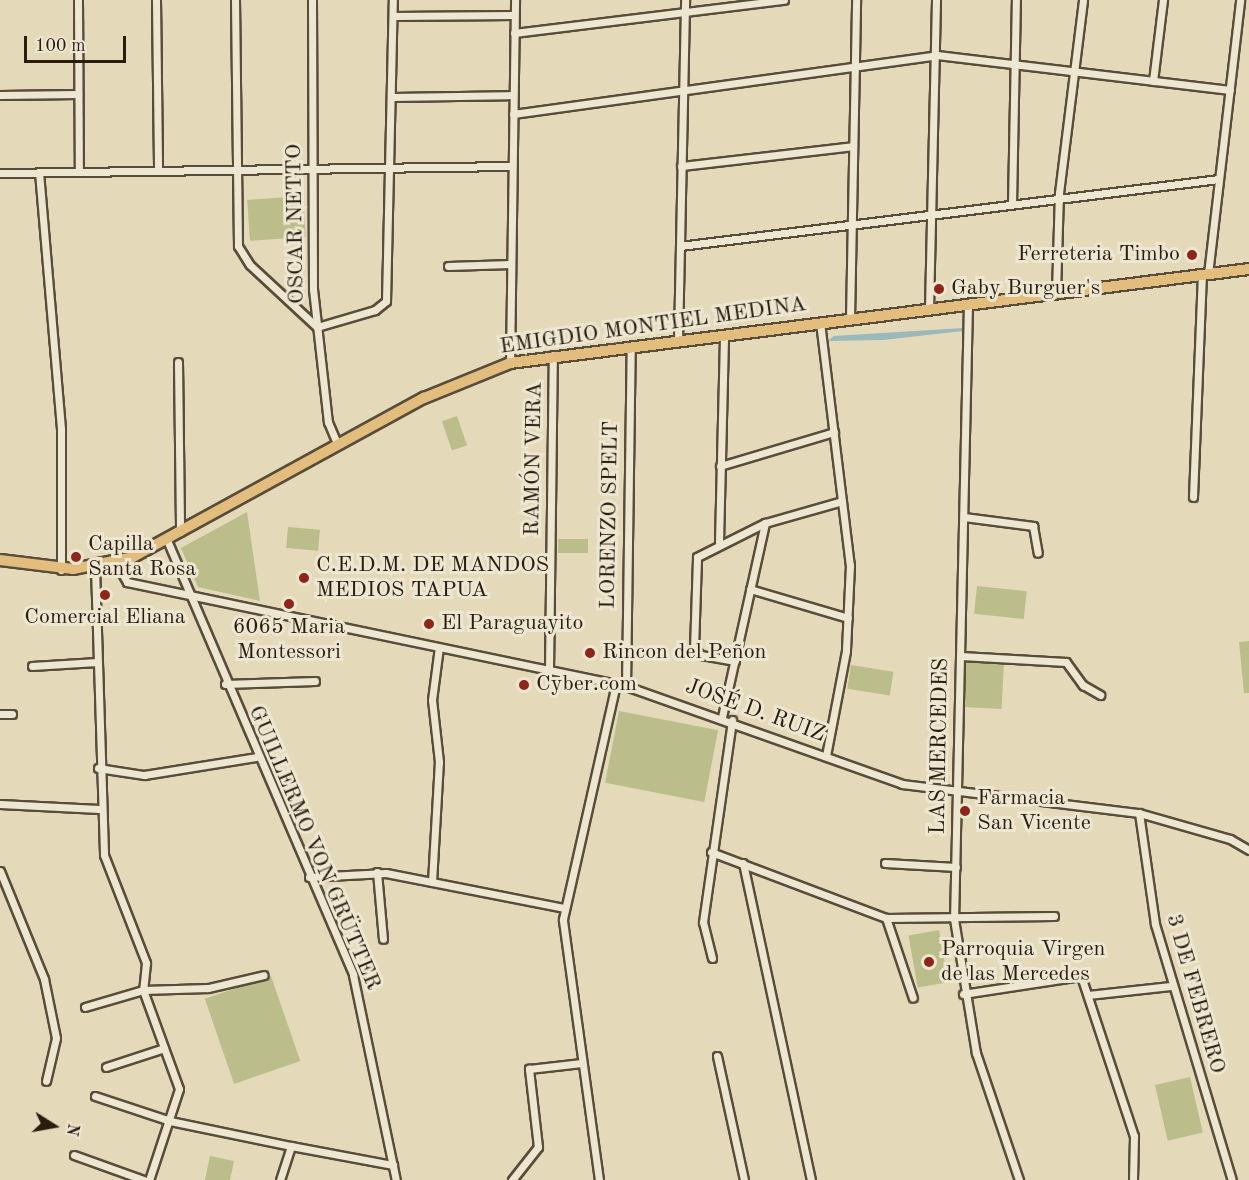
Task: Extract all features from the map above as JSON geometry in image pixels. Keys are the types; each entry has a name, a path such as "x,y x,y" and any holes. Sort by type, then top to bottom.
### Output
{"main road":[{"name":"EMIGDIO MONTIEL MEDINA","path":"0,560 61,570 116,563 167,540 458,381 510,363 724,333 1249,269"}],"street":[{"path":"78,0 79,172"},
{"path":"156,0 158,171"},
{"path":"235,0 235,170 243,258 317,327 375,310 386,301 393,0"},
{"name":"OSCAR NETTO","path":"312,0 312,172 317,327 328,422 338,445"},
{"path":"510,363 515,0"},
{"path":"678,340 685,0"},
{"path":"514,33 784,0"},
{"path":"850,319 856,0"},
{"path":"929,309 936,0"},
{"path":"1012,204 1016,0"},
{"path":"1056,293 1059,199 1083,0"},
{"path":"1153,81 1163,0"},
{"path":"1193,496 1205,274 1240,0"},
{"path":"393,16 514,15"},
{"path":"513,114 935,55 1230,90"},
{"path":"0,95 78,94"},
{"path":"392,96 513,95"},
{"path":"681,166 853,146"},
{"path":"0,173 389,171 512,166"},
{"path":"39,172 61,429 61,570"},
{"path":"680,246 1219,178"},
{"path":"448,266 511,264"},
{"name":"LAS MERCEDES","path":"968,304 954,919 963,994 976,1053 1019,1180"},
{"path":"820,322 850,566 848,618 826,756"},
{"path":"719,542 724,333"},
{"name":"LORENZO SPELT","path":"626,686 631,346"},
{"name":"RAMÓN VERA","path":"549,670 554,356"},
{"path":"178,362 180,532"},
{"path":"720,466 834,432"},
{"path":"735,662 700,655 694,649 695,562 719,542 765,524 842,501"},
{"path":"964,517 1033,526 1038,553"},
{"path":"722,717 765,524"},
{"name":"GUILLERMO VON GRÜTTER","path":"167,540 256,757 353,975 396,1180"},
{"name":"JOSÉ D. RUIZ","path":"116,563 127,582 626,686 732,720 902,784 1139,813 1230,838 1249,850"},
{"path":"95,567 99,809 104,855 147,965 143,990 179,1089 149,1180"},
{"path":"750,589 848,618"},
{"path":"432,882 439,762 432,714 439,647"},
{"path":"961,656 1066,662 1083,685 1100,695"},
{"path":"32,666 97,662"},
{"path":"225,684 315,681"},
{"path":"599,1180 582,1063 564,908 616,684"},
{"path":"0,714 12,714"},
{"path":"712,958 703,922 711,852 732,720"},
{"path":"98,768 144,775 256,757"},
{"path":"0,804 99,809"},
{"name":"3 DE FEBRERO","path":"1139,813 1155,924 1171,986 1232,1180"},
{"path":"711,852 886,918 954,919 1054,916"},
{"path":"885,862 956,867"},
{"path":"743,863 811,1180"},
{"path":"0,871 44,979 56,1038 46,1081"},
{"path":"377,872 383,939"},
{"path":"309,877 377,872 564,908"},
{"path":"886,918 913,998"},
{"path":"85,1007 143,990 208,988 264,975"},
{"path":"963,994 1076,976 1084,980 1134,1136 1133,1180"},
{"path":"1088,995 1171,986"},
{"path":"106,1067 164,1048"},
{"path":"717,1056 744,1180"},
{"path":"512,1180 538,1147 530,1069 582,1063"},
{"path":"95,1096 170,1120 393,1165"},
{"path":"280,1180 291,1146"},
{"path":"74,1155 144,1180"}],"green space":[{"path":"303,196 306,237 250,241 247,200"},
{"path":"457,416 467,445 452,451 442,421"},
{"path":"247,512 260,601 198,587 181,548"},
{"path":"288,527 320,530 318,551 286,548"},
{"path":"558,539 588,539 588,553 558,553"},
{"path":"977,586 1027,591 1024,619 974,614"},
{"path":"1249,641 1249,693 1244,693 1239,642"},
{"path":"966,661 1004,663 1002,709 964,707"},
{"path":"851,665 893,672 890,695 847,689"},
{"path":"619,711 718,730 704,802 605,783"},
{"path":"939,930 948,982 918,988 908,935"},
{"path":"271,976 300,1061 234,1084 205,999"},
{"path":"1190,1077 1203,1133 1168,1141 1155,1085"},
{"path":"210,1156 234,1161 230,1180 205,1180"}],"water":[{"path":"963,328 963,331 883,340 828,341 834,336"}],"place":[{"name":"Ferreteria Timbo","path":"1192,255"},
{"name":"Gaby Burguer's","path":"939,289"},
{"name":"Capilla Santa Rosa","path":"76,557"},
{"name":"C.E.D.M. DE MANDOS MEDIOS TAPUA","path":"304,578"},
{"name":"Comercial Eliana","path":"105,595"},
{"name":"6065 Maria Montessori","path":"289,604"},
{"name":"El Paraguayito","path":"429,624"},
{"name":"Rincon del Peñon","path":"590,653"},
{"name":"Cyber.com","path":"524,685"},
{"name":"Farmacia San Vicente","path":"965,811"},
{"name":"Parroquia Virgen de las Mercedes","path":"929,962"}]}
